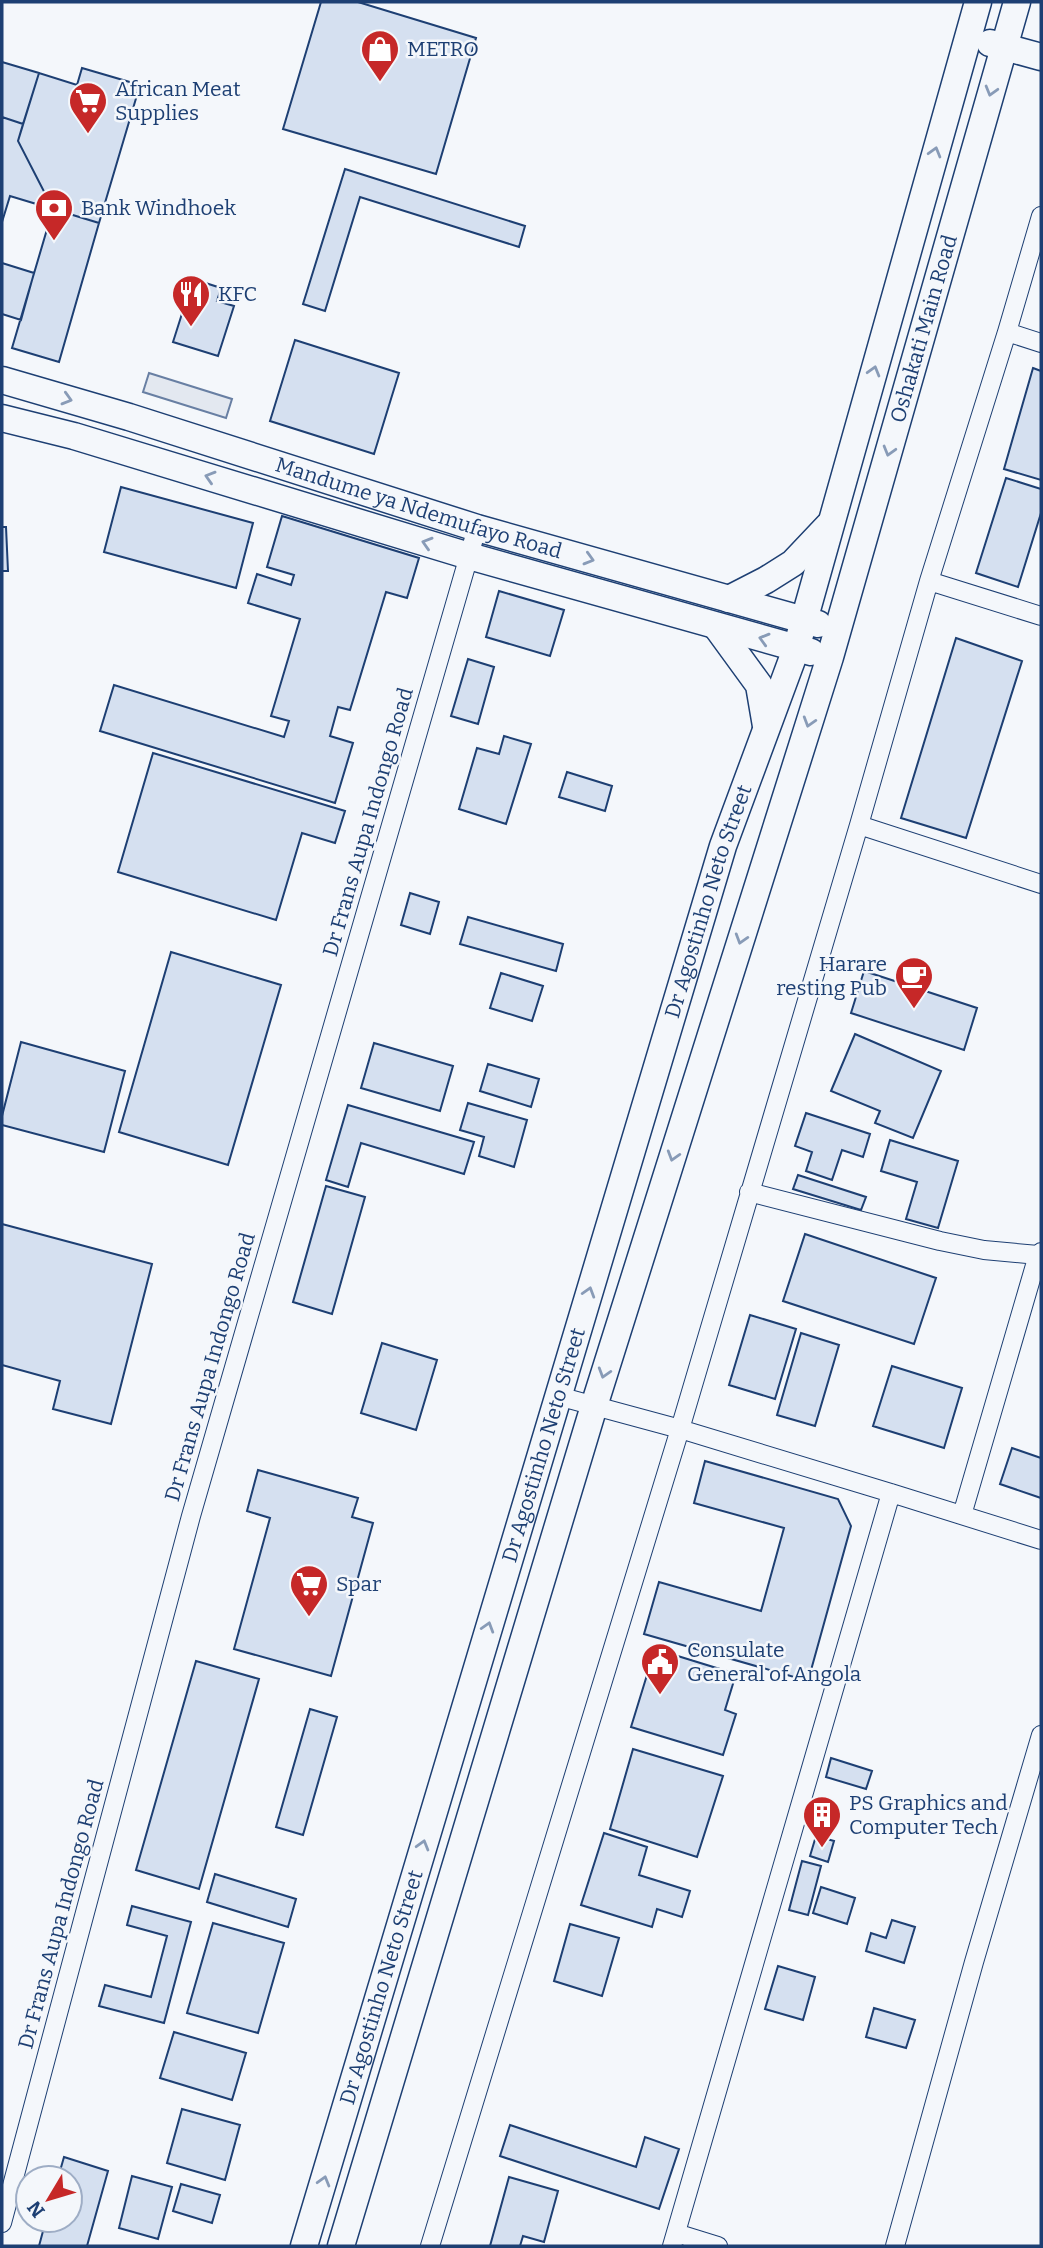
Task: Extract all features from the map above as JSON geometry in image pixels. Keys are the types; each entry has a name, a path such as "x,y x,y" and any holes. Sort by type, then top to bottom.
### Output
{"main road":[{"name":"Oshakati Main Road","path":"796,649 978,2"},
{"name":"Oshakati Main Road","path":"830,657 1017,2"},
{"path":"968,36 1041,57"},
{"name":"Mandume ya Ndemufayo Road","path":"2,380 477,528 838,629"},
{"name":"Mandume ya Ndemufayo Road","path":"2,418 74,436 469,556 830,657"},
{"path":"729,599 793,563 831,522"},
{"path":"716,626 759,685 767,727"},
{"name":"Dr Agostinho Neto Street","path":"304,2246 723,846 796,649"},
{"name":"Dr Agostinho Neto Street","path":"341,2246 594,1406 830,657"}],"street":[{"path":"430,2246 680,1429 929,581 1041,216"},
{"path":"1007,332 1041,343"},
{"name":"Dr Frans Aupa Indongo Road","path":"2,2223 191,1516 477,528"},
{"path":"929,581 1041,616"},
{"path":"859,825 1041,884"},
{"path":"749,1192 940,1241 984,1250 1040,1254 961,1515"},
{"path":"558,1396 680,1429 1041,1540"},
{"path":"718,2246 674,2240 891,1493"},
{"path":"895,2246 1041,1735"}],"shaded area":[{"path":"149,373 232,399 226,418 143,392"}],"building":[{"name":"METRO","path":"321,2 358,2 476,38 436,174 283,129"},
{"path":"2,62 39,73 23,124 2,117"},
{"path":"82,68 140,85 99,223 53,209 18,141 39,73 77,85"},
{"path":"2,117 23,124 18,141 53,209 10,196 2,222"},
{"path":"345,169 525,226 519,247 360,197 325,311 303,304"},
{"path":"53,209 99,223 59,362 12,348"},
{"path":"2,263 34,273 21,320 2,314"},
{"path":"193,279 221,288 217,301 234,306 218,356 173,342"},
{"path":"295,340 399,373 374,454 270,421"},
{"path":"1033,368 1041,371 1041,480 1004,469"},
{"path":"1006,478 1041,489 1041,513 1018,587 976,573"},
{"path":"121,487 253,523 236,588 104,552"},
{"path":"282,516 419,558 407,598 386,592 350,710 338,707 330,736 353,743 335,803 100,731 114,685 284,737 289,721 271,716 300,619 248,603 257,574 291,585 294,575 267,567"},
{"path":"2,527 6,527 8,571 2,571"},
{"path":"499,591 564,610 550,656 486,637"},
{"path":"956,638 1022,661 966,838 901,818"},
{"path":"468,659 494,667 478,724 451,716"},
{"path":"504,736 531,744 506,824 459,809 477,748 499,754"},
{"path":"153,753 345,811 335,843 302,833 276,920 118,872"},
{"path":"567,772 612,786 605,811 559,797"},
{"path":"410,893 439,902 430,934 401,925"},
{"path":"468,917 563,944 556,971 460,944"},
{"path":"171,952 281,985 228,1165 119,1132"},
{"name":"Harare resting Pub","path":"864,971 977,1008 964,1050 851,1013"},
{"name":"Harare resting Pub","path":"864,971 977,1008 964,1050 851,1013"},
{"path":"501,973 543,986 532,1021 490,1008"},
{"path":"855,1034 941,1071 913,1138 875,1123 880,1111 831,1091"},
{"path":"21,1042 125,1071 104,1152 2,1125"},
{"path":"374,1043 453,1066 440,1111 361,1088"},
{"path":"488,1064 539,1079 531,1107 480,1091"},
{"path":"468,1103 527,1120 514,1167 479,1156 484,1137 460,1130"},
{"path":"348,1105 474,1142 464,1174 361,1143 348,1187 326,1180"},
{"path":"806,1113 870,1134 863,1157 842,1150 832,1180 806,1171 812,1152 795,1146"},
{"path":"890,1140 958,1161 938,1228 906,1219 917,1182 881,1171"},
{"path":"798,1175 866,1197 861,1210 793,1189"},
{"path":"326,1186 365,1197 332,1314 293,1302"},
{"path":"2,1224 152,1264 111,1424 53,1409 60,1381 2,1365"},
{"path":"805,1234 936,1278 914,1344 783,1301"},
{"path":"750,1315 796,1329 775,1399 729,1385"},
{"path":"801,1333 839,1345 815,1426 777,1415"},
{"path":"382,1343 437,1360 416,1430 361,1413"},
{"path":"892,1366 962,1388 944,1448 873,1426"},
{"path":"1012,1448 1041,1458 1041,1498 1000,1484"},
{"path":"705,1461 838,1499 851,1526 808,1681 644,1634 659,1582 761,1611 784,1528 694,1503"},
{"path":"258,1470 358,1498 352,1517 373,1523 331,1676 234,1649 270,1518 247,1511"},
{"path":"655,1649 736,1674 725,1710 736,1714 723,1755 631,1727"},
{"path":"196,1661 259,1679 199,1889 136,1870"},
{"path":"310,1709 337,1717 303,1835 276,1827"},
{"path":"633,1749 723,1776 697,1857 610,1829"},
{"path":"831,1758 872,1771 866,1789 826,1777"},
{"path":"604,1833 647,1847 639,1875 690,1891 682,1917 657,1909 652,1927 581,1905"},
{"name":"PS Graphics and Computer Tech","path":"816,1836 834,1841 828,1862 810,1856"},
{"path":"802,1861 821,1866 808,1915 789,1910"},
{"path":"215,1874 296,1899 288,1927 207,1902"},
{"path":"821,1887 855,1898 847,1924 813,1913"},
{"path":"132,1906 191,1922 164,2023 99,2006 105,1985 151,1997 167,1936 127,1925"},
{"path":"892,1920 915,1927 904,1963 866,1951 871,1933 886,1938"},
{"path":"213,1923 284,1943 258,2033 187,2013"},
{"path":"570,1924 619,1938 602,1996 554,1981"},
{"path":"778,1966 815,1977 803,2020 765,2009"},
{"path":"874,2008 915,2020 906,2048 866,2037"},
{"path":"174,2032 246,2053 232,2100 160,2078"},
{"path":"182,2109 240,2125 225,2180 167,2163"},
{"path":"510,2125 636,2167 645,2137 679,2149 659,2209 500,2156"},
{"path":"64,2157 108,2171 87,2246 39,2246 42,2234 84,2234 84,2164 62,2164"},
{"path":"132,2176 172,2187 158,2239 119,2228"},
{"path":"509,2177 558,2191 544,2242 523,2236 520,2246 490,2246"},
{"path":"181,2184 220,2195 212,2223 173,2211"}],"place":[{"name":"METRO","path":"380,83"},
{"name":"African Meat Supplies","path":"88,135"},
{"name":"Bank Windhoek","path":"54,242"},
{"name":"KFC","path":"191,328"},
{"name":"Harare resting Pub","path":"914,1010"},
{"name":"Spar","path":"309,1618"},
{"name":"Consulate General of Angola","path":"660,1696"},
{"name":"PS Graphics and Computer Tech","path":"822,1849"}]}
